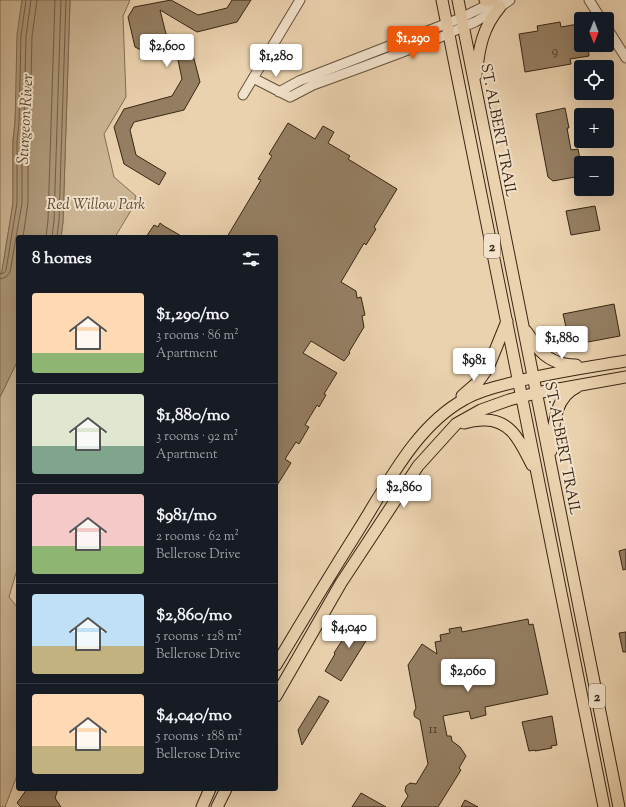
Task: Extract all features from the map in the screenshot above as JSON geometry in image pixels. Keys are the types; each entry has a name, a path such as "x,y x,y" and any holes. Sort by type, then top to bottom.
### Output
{"main road":[{"name":"ST. ALBERT TRAIL","path":"442,0 604,807"},
{"name":"ST. ALBERT TRAIL","path":"458,0 619,807"},
{"path":"475,86 483,35 497,2 485,0"},
{"path":"278,662 333,570 403,459 426,430 483,375 491,362 507,321"},
{"path":"523,328 531,337 538,349 547,358 562,364 595,366"},
{"path":"442,414 465,398 494,387 533,377 626,361"},
{"path":"278,693 348,572 418,466 456,424 481,410 509,400 536,393 626,377"},
{"path":"550,459 556,417 560,404 566,394 583,385"},
{"path":"456,424 490,420 503,425 514,433 538,476"},
{"path":"204,806 209,791"},
{"path":"217,807 225,791"}],"street":[{"path":"243,95 290,14 300,0"},
{"path":"279,92 299,81 360,57 462,23 475,22 497,2 510,0"},
{"path":"589,0 597,12"},
{"path":"253,78 290,97 313,85 432,41 448,28"},
{"path":"614,39 626,58"},
{"path":"360,57 368,65"}],"green space":[{"path":"0,0 22,0 13,140 13,203 2,271 0,275"},
{"name":"Red Willow Park","path":"70,0 130,0 123,16 126,97 104,134 114,177 136,196 133,207 116,235 61,235 63,222"},
{"path":"16,364 16,573 9,597 16,606 16,778 5,807 0,807 0,397"}],"water":[{"name":"Sturgeon River","path":"22,0 70,0 63,222 61,235 16,235 16,364 0,397 0,275 2,271 13,203 13,140 15,123 17,35"}],"building":[{"path":"171,0 198,15 227,8 232,0 251,0 237,22 197,32 160,10 166,34 192,51 200,82 184,110 134,122 130,130 136,155 166,173 159,185 124,164 114,127 124,109 172,96 182,79 178,60 159,49 145,52 135,47 128,17 134,7"},
{"path":"560,22 561,27 574,25 574,52 589,52 589,56 570,59 571,64 525,72 519,34 538,31 537,26"},
{"path":"565,108 571,150 578,149 579,156 574,156 574,177 553,181 548,177 536,114"},
{"path":"288,123 315,139 323,126 334,132 328,143 350,156 348,159 397,189 374,227 376,229 366,245 364,243 341,282 356,291 357,298 361,297 365,315 362,316 364,327 349,352 350,353 344,361 311,341 303,353 337,373 324,394 326,395 319,407 317,405 305,425 309,427 299,444 296,442 285,459 291,463 278,484 278,235 228,235 261,180 258,179 272,156 269,154"},
{"path":"595,206 600,230 571,235 566,211"},
{"path":"160,223 180,235 147,235 154,225 158,227"},
{"path":"614,304 620,336 577,344 569,340 563,314"},
{"path":"626,549 626,569 623,570 619,551"},
{"path":"358,616 363,619 362,621 374,628 341,681 325,671 335,654 334,653"},
{"path":"528,619 529,625 533,624 548,694 485,707 486,715 471,719 469,711 443,716 447,736 451,736 452,741 460,747 466,756 459,768 461,770 438,807 401,807 408,796 405,791 406,786 410,783 416,784 428,764 420,720 414,715 416,708 408,665 422,644 437,654 435,642 441,641 440,635 450,633 449,629 461,627 462,632"},
{"path":"626,632 626,652 623,652 619,633"},
{"path":"319,696 329,701 302,745 298,730"},
{"path":"552,716 557,745 551,746 552,748 529,751 522,722"},
{"path":"26,791 57,791 55,798 61,807 21,807 17,803"},
{"path":"361,793 386,807 352,807"},
{"path":"465,800 478,807 461,807"}]}
